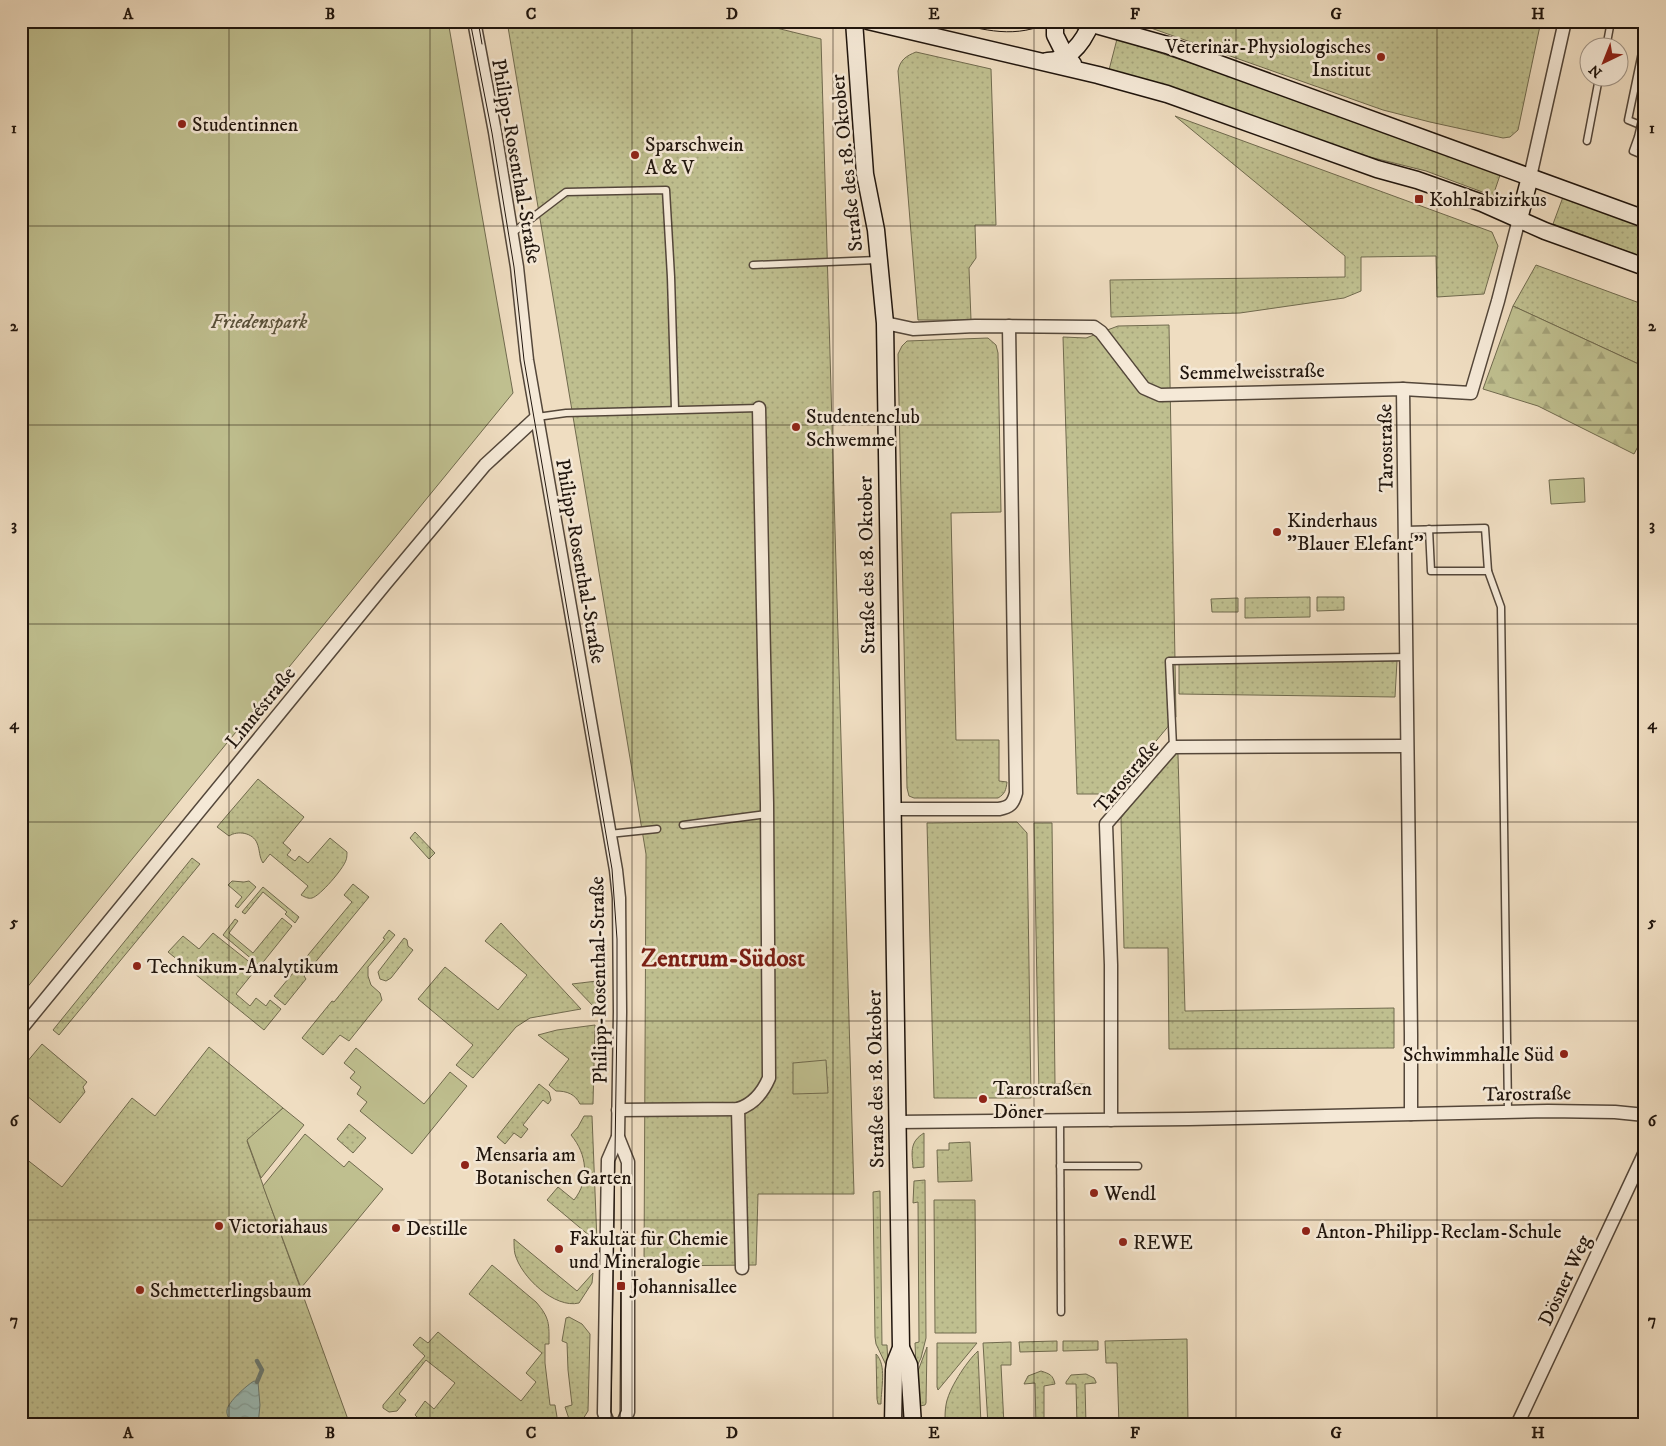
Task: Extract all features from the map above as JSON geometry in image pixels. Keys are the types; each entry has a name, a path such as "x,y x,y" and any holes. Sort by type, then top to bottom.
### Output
{"main road":[{"name":"Straße des 18. Oktober","path":"854,21 865,174 876,230 884,324 901,1348 894,1370 893,1425"},
{"path":"868,21 1035,60 1168,94 1377,169 1417,180 1645,267"},
{"path":"1055,21 1055,35 1066,57 1079,71"},
{"path":"1035,60 1052,61 1066,57 1074,52 1088,22 1167,45 1645,219"},
{"path":"1519,219 1530,176"},
{"name":"Straße des 18. Oktober","path":"901,1348 909,1365 912,1425"}],"street":[{"name":"Philipp-Rosenthal-Straße","path":"474,21 495,132 537,417 610,834 619,898 618,1137 628,1162 628,1412 622,1425"},
{"path":"1530,176 1565,21"},
{"name":"Semmelweisstraße","path":"884,324 913,329 1010,326 1094,327 1101,332 1144,388 1160,394 1403,389 1471,393 1498,301 1519,219"},
{"path":"893,809 999,809 1006,808 1013,803 1016,793 1010,326"},
{"name":"Tarostraße","path":"1403,389 1411,1035 1410,1114"},
{"path":"742,1268 738,1109 754,1100 764,1090 769,1078 767,814 759,408"},
{"name":"Linnéstraße","path":"21,1029 374,598 479,473 537,417"},
{"name":"Tarostraße","path":"1111,1120 1111,973 1106,824 1173,747 1406,746"},
{"name":"Philipp-Rosenthal-Straße","path":"618,1110 738,1109"},
{"name":"Tarostraße","path":"897,1122 1111,1120 1508,1112 1615,1112 1645,1115"},
{"name":"Philipp-Rosenthal-Straße","path":"609,1425 604,1413 608,1160 618,1137"},
{"name":"Dösner Weg","path":"1517,1425 1645,1152"}],"lane":[{"path":"1608,38 1611,21"},
{"path":"1645,38 1628,120 1645,127"},
{"path":"1586,141 1598,88"},
{"path":"1645,108 1633,151 1645,156"},
{"path":"511,234 566,192 666,190 675,409"},
{"path":"753,266 878,260"},
{"path":"537,417 566,413 759,408"},
{"path":"1405,530 1485,528 1488,571 1501,606 1508,1112"},
{"path":"1428,529 1431,571 1488,571"},
{"path":"1173,747 1169,661 1407,657"},
{"path":"683,825 767,814"},
{"path":"610,834 657,828"},
{"path":"1060,1120 1061,1312"},
{"path":"1060,1166 1138,1166"}],"green space":[{"name":"Friedenspark","path":"21,21 448,21 513,393 21,995"},
{"path":"507,21 748,21 821,39 854,1194 758,1194 756,1265 644,1266 646,854"},
{"path":"1131,21 1541,21 1518,130 1510,137 1503,138 1383,110"},
{"path":"1117,39 1203,67 1500,175 1493,196 1426,171 1362,155 1186,92 1109,70"},
{"path":"916,52 991,69 996,225 975,225 976,258 969,268 971,320 918,320 898,71 904,59"},
{"path":"1175,116 1492,232 1498,246 1484,294 1437,297 1436,256 1361,257 1361,291 1344,298 1240,313 1111,317 1110,280 1345,277 1345,256"},
{"path":"1563,197 1645,227 1645,258 1553,224"},
{"path":"1536,265 1645,305 1645,367 1513,306"},
{"path":"1513,306 1645,367 1645,433 1634,454 1538,406 1483,389"},
{"path":"1169,325 1176,717 1112,794 1077,794 1063,337 1086,338 1118,326"},
{"path":"988,338 996,345 998,353 1001,512 951,513 956,740 999,740 999,781 1007,782 1007,785 1004,793 998,798 914,798 909,796 907,788 898,354 907,341"},
{"path":"1584,478 1585,502 1551,504 1549,480"},
{"path":"1310,597 1310,617 1245,618 1245,598"},
{"path":"1317,597 1344,597 1344,610 1317,611"},
{"path":"1238,598 1238,612 1212,612 1211,599"},
{"path":"1397,661 1395,697 1179,694 1179,663"},
{"path":"1172,753 1178,754 1185,1011 1394,1008 1394,1048 1169,1049 1168,948 1124,948 1121,818"},
{"path":"258,779 304,817 283,843 291,850 287,855 295,861 299,856 308,863 330,838 347,852 347,858 336,875 326,887 312,898 301,895 308,886 270,854 263,863 257,843 252,837 241,833 229,836 217,827"},
{"path":"1017,822 1027,833 1031,1098 934,1098 927,823"},
{"path":"1034,823 1052,823 1055,1084 1085,1084 1084,1095 1039,1095"},
{"path":"415,832 435,853 429,859 410,838"},
{"path":"192,858 200,864 59,1035 53,1030"},
{"path":"232,881 249,881 256,887 238,908 235,906 242,897 228,885"},
{"path":"353,884 369,897 304,976 306,979 285,1005 274,996 352,902 344,895"},
{"path":"263,887 299,917 295,923 285,914 287,912 263,892 245,914 242,912"},
{"path":"282,918 292,926 260,966 223,935 235,919 238,921 229,933 253,953"},
{"path":"501,923 581,1009 530,1018 516,1027 473,1078 456,1065 473,1045 418,999 445,967 498,1010 527,975 485,941"},
{"path":"389,930 395,935 368,967 371,985 380,993 382,1000 349,1041 340,1035 323,1055 302,1038 385,939 383,938"},
{"path":"213,933 257,968 236,994 250,1006 256,998 266,1006 270,1000 281,1009 264,1030 168,952 183,936 199,949"},
{"path":"404,938 407,940 408,946 413,950 391,978 386,981 380,979 378,972"},
{"path":"597,981 595,1008 572,984"},
{"path":"595,1025 593,1104 580,1104 573,1095 567,1092 556,1091 549,1085 569,1059 538,1035 557,1030"},
{"path":"42,1044 87,1082 83,1087 85,1092 60,1123 21,1091 21,1069"},
{"path":"209,1047 283,1108 247,1141 350,1425 21,1425 21,1155 62,1187 132,1098 155,1116"},
{"path":"356,1048 424,1104 450,1072 467,1086 412,1154 360,1111 367,1102 357,1094 361,1087 350,1078 355,1072 344,1063"},
{"path":"826,1060 828,1093 793,1094 793,1063"},
{"path":"539,1084 549,1092 551,1100 548,1104 543,1100 523,1125 528,1129 521,1138 514,1133 505,1144 497,1137"},
{"path":"283,1108 304,1125 261,1178 247,1140"},
{"path":"584,1116 592,1116 597,1242 547,1200 558,1187 574,1200 583,1184 583,1159 571,1135"},
{"path":"349,1124 366,1138 353,1153 337,1139"},
{"path":"924,1133 924,1167 913,1168 912,1153 914,1144 919,1136"},
{"path":"305,1134 344,1167 349,1161 383,1189 301,1288 263,1186"},
{"path":"970,1142 972,1181 938,1182 937,1150 949,1150 949,1143"},
{"path":"925,1180 926,1338 921,1358 916,1368 915,1343 919,1342 918,1202 913,1203 914,1181"},
{"path":"880,1191 882,1345 887,1345 888,1365 886,1365 876,1344 875,1337 873,1192"},
{"path":"934,1200 975,1200 976,1333 935,1333"},
{"path":"514,1239 577,1291 593,1273 592,1283 579,1303 570,1304 560,1301 540,1289 518,1263"},
{"path":"492,1265 536,1302 544,1312 549,1326 549,1344 545,1344 545,1363 550,1405 555,1405 558,1423 545,1425 423,1425 415,1415 425,1401 434,1409 455,1383 426,1360 399,1394 406,1400 397,1411 389,1412 383,1408 383,1405 425,1356 413,1345 420,1337 428,1343 438,1332 521,1401 536,1382 526,1373 542,1353 469,1294"},
{"path":"569,1317 582,1324 590,1334 588,1411 583,1419 570,1422 565,1407 572,1405 567,1343 562,1341 566,1318"},
{"path":"1187,1339 1188,1425 1119,1425 1117,1363 1106,1363 1105,1341"},
{"path":"1057,1341 1057,1351 1020,1352 1019,1342"},
{"path":"1063,1341 1098,1341 1098,1350 1063,1351"},
{"path":"1011,1342 1011,1365 1001,1365 1004,1425 988,1425 983,1343"},
{"path":"937,1343 977,1343 938,1390 937,1387"},
{"path":"927,1347 926,1403 920,1406 918,1371"},
{"path":"978,1351 981,1425 945,1421 947,1399 950,1392 963,1369"},
{"path":"876,1354 881,1364 883,1377 881,1404 878,1404 877,1399"},
{"path":"1041,1371 1051,1375 1055,1384 1044,1386 1044,1425 1036,1425 1035,1383 1024,1384 1028,1376"},
{"path":"1086,1374 1094,1378 1096,1383 1085,1384 1086,1425 1077,1425 1076,1384 1066,1384 1066,1382 1071,1375"},
{"path":"1327,1419 1357,1419 1357,1425 1327,1425"}],"water":[{"path":"254,1381 258,1382 260,1405 258,1425 233,1425 227,1414 228,1407 238,1394"}],"waterway":[{"path":"257,1361 262,1370 257,1382"}],"tram line":[{"path":"470,21 492,133 514,267 524,360 612,869 617,939 617,1017 611,1425"},
{"path":"478,21 482,44"},
{"path":"947,21 1000,32 1026,30 1053,21"},
{"path":"985,21 1008,24 1033,21"},
{"path":"620,1425 621,1235"}],"place":[{"name":"Veterinär-Physiologisches Institut","path":"1381,57"},
{"name":"Studentinnen","path":"182,124"},
{"name":"Sparschwein A & V","path":"635,155"},
{"name":"Kohlrabizirkus","path":"1419,199"},
{"name":"Studentenclub Schwemme","path":"796,427"},
{"name":"Kinderhaus \"Blauer Elefant\"","path":"1277,532"},
{"name":"Technikum-Analytikum","path":"137,966"},
{"name":"Schwimmhalle Süd","path":"1564,1054"},
{"name":"Tarostraßen Döner","path":"983,1099"},
{"name":"Mensaria am Botanischen Garten","path":"465,1165"},
{"name":"Wendl","path":"1094,1193"},
{"name":"Victoriahaus","path":"219,1226"},
{"name":"Destille","path":"396,1228"},
{"name":"Anton-Philipp-Reclam-Schule","path":"1306,1231"},
{"name":"REWE","path":"1123,1242"},
{"name":"Fakultät für Chemie und Mineralogie","path":"559,1249"},
{"name":"Johannisallee","path":"621,1286"},
{"name":"Schmetterlingsbaum","path":"140,1290"}],"district":[{"name":"Zentrum-Südost","path":"723,957"}]}
